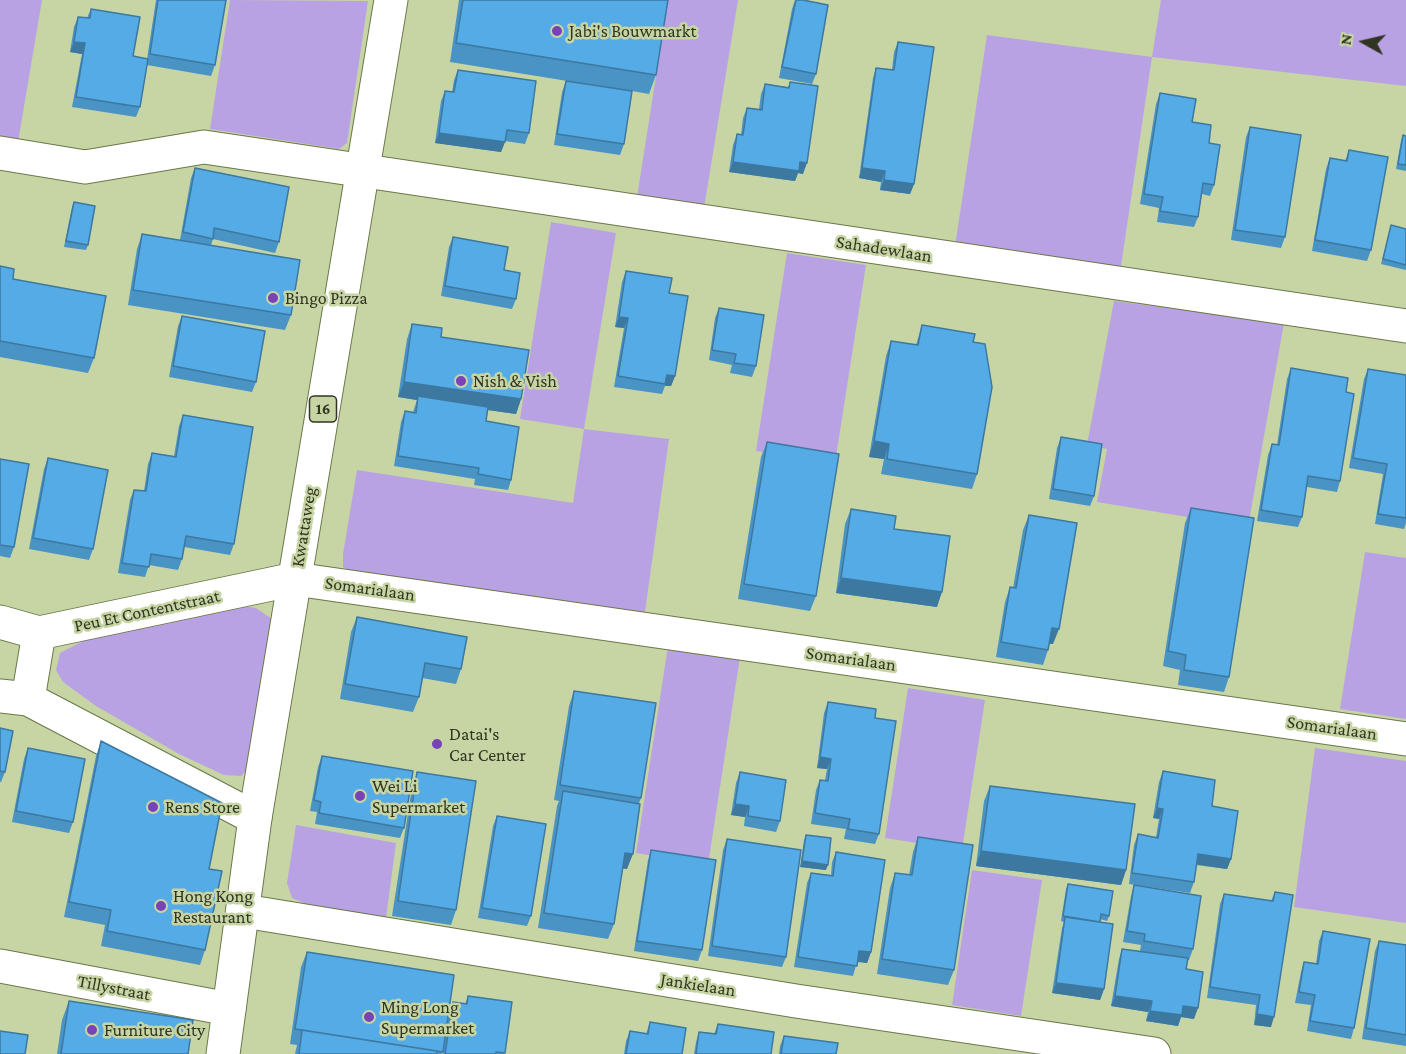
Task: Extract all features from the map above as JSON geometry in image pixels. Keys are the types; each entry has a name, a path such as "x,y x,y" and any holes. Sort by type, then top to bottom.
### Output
{"street":[{"name":"Kwattaweg","path":"223,1054 255,818 391,0"},
{"name":"Sahadewlaan","path":"0,153 85,167 204,147 1406,326"},
{"name":"Peu Et Contentstraat","path":"0,622 39,633 295,579"},
{"name":"Somarialaan","path":"295,579 1406,739"},
{"path":"39,633 14,697 255,818"},
{"name":"Jankielaan","path":"243,911 784,999 1154,1054"},
{"name":"Tillystraat","path":"0,966 229,1009"}],"shaded area":[{"path":"0,0 42,0 18,142 0,138"},
{"path":"230,0 368,1 347,143 339,149 210,129"},
{"path":"668,0 738,0 704,208 637,197"},
{"path":"1161,0 1406,0 1406,86 1152,57"},
{"path":"987,35 1152,57 1120,273 955,246"},
{"path":"551,222 616,233 584,429 520,419"},
{"path":"787,253 866,265 835,463 756,451"},
{"path":"1114,301 1284,323 1248,527 1097,502 1107,449 1087,445"},
{"path":"584,429 669,439 644,619 355,573 343,567 343,554 357,470 573,503"},
{"path":"1365,552 1406,558 1406,719 1340,709"},
{"path":"235,604 256,608 272,619 252,765 241,776 224,775 179,754 96,706 63,682 56,670 60,653 85,640"},
{"path":"668,646 740,657 708,865 636,853"},
{"path":"908,688 985,700 962,850 885,838"},
{"path":"1315,748 1406,761 1406,923 1294,907"},
{"path":"296,825 396,843 386,918 311,906 292,898 287,883"},
{"path":"972,870 1042,880 1021,1016 952,1005"}],"building":[{"path":"158,0 226,0 215,65 150,54"},
{"name":"Jabi's Bouwmarkt","path":"463,0 668,0 656,75 456,43"},
{"path":"796,0 828,5 816,74 782,67"},
{"path":"91,9 140,17 133,56 148,59 140,107 76,97 85,43 74,42 78,17 90,18"},
{"path":"898,42 934,47 914,184 884,180 885,171 862,168 876,68 894,70"},
{"path":"458,70 536,81 529,133 507,130 505,142 439,133 445,91 454,92"},
{"path":"566,81 632,91 624,144 557,134"},
{"path":"790,82 818,86 807,163 800,162 799,171 733,162 737,134 743,135 747,108 762,110 765,84 789,88"},
{"path":"1160,93 1196,99 1192,122 1211,125 1209,143 1220,145 1214,185 1203,183 1198,217 1160,211 1163,197 1144,194"},
{"path":"1250,127 1301,135 1285,237 1235,230"},
{"path":"1403,135 1406,136 1406,165 1398,164"},
{"path":"1349,150 1388,157 1371,250 1315,240 1330,158 1347,161"},
{"path":"195,168 289,187 279,242 214,228 213,239 183,232"},
{"path":"74,202 95,206 88,245 66,241"},
{"path":"1391,225 1406,229 1406,265 1383,259"},
{"path":"142,234 300,260 291,315 133,290"},
{"path":"453,237 508,247 504,270 520,273 516,299 445,286"},
{"path":"0,266 14,269 13,279 106,296 94,358 0,341"},
{"path":"626,271 672,278 669,293 688,296 675,376 667,375 665,384 618,376 628,318 619,317"},
{"path":"719,308 764,315 756,366 734,363 736,354 712,350"},
{"path":"182,316 265,331 256,382 173,366"},
{"name":"Nish & Vish","path":"412,324 442,328 441,337 529,350 521,399 404,382"},
{"path":"922,325 975,334 973,342 985,344 992,387 977,474 887,459 889,444 874,441 891,341 918,345"},
{"path":"1291,368 1348,378 1346,392 1354,394 1340,481 1308,476 1302,517 1261,510 1272,444 1279,445"},
{"path":"1368,369 1406,375 1406,518 1378,514 1387,464 1353,458"},
{"path":"418,396 488,407 486,421 519,427 511,480 478,474 479,468 398,456 405,411 416,413"},
{"path":"183,415 253,427 234,544 186,536 182,559 151,554 149,567 122,563 134,490 146,491 152,453 176,457"},
{"path":"1061,437 1102,444 1094,496 1053,489"},
{"path":"767,442 839,454 816,596 744,584"},
{"path":"48,458 108,470 93,549 33,538"},
{"path":"0,459 29,464 14,547 0,545"},
{"path":"1191,508 1254,518 1229,677 1184,670 1186,655 1168,651"},
{"path":"851,509 896,516 894,529 950,536 942,592 841,578"},
{"path":"1029,515 1077,523 1059,629 1052,628 1048,650 1001,642 1010,587 1016,588"},
{"path":"357,617 467,637 461,669 425,663 419,697 345,684"},
{"path":"574,691 656,703 641,798 560,785"},
{"path":"828,702 876,709 875,718 896,721 879,834 848,829 850,819 815,813 820,780 828,781 831,759 820,757"},
{"path":"0,728 13,731 5,772 0,771"},
{"path":"101,741 222,803 209,869 222,871 205,950 107,931 111,910 69,902"},
{"path":"28,748 85,759 73,822 16,811"},
{"name":"Wei Li Supermarket","path":"322,756 413,771 404,828 319,813 321,802 314,800"},
{"path":"1163,771 1215,780 1212,806 1238,811 1231,859 1198,854 1194,882 1132,873 1138,834 1158,838 1163,809 1157,808"},
{"path":"417,772 476,781 456,910 398,901"},
{"path":"740,772 786,780 780,821 748,816 749,806 735,804"},
{"path":"990,786 1135,804 1126,870 981,851"},
{"path":"563,791 640,804 633,854 625,853 614,924 544,913"},
{"path":"497,816 546,824 531,916 482,908"},
{"path":"806,835 831,838 828,865 802,861"},
{"path":"918,837 973,845 954,970 882,959 895,873 912,875"},
{"path":"727,839 801,850 786,957 712,946"},
{"path":"651,850 716,860 702,950 637,941"},
{"path":"836,852 885,860 871,952 859,951 857,966 798,957 811,873 833,876"},
{"path":"1068,884 1113,891 1109,916 1101,914 1100,922 1063,916"},
{"path":"1134,885 1201,896 1193,949 1144,941 1145,934 1127,931"},
{"path":"1275,892 1293,895 1274,1017 1257,1014 1260,995 1210,987 1224,894 1273,901"},
{"path":"1065,917 1113,924 1104,989 1056,983"},
{"path":"1323,931 1370,939 1354,1028 1310,1021 1315,995 1299,992 1304,962 1318,964"},
{"path":"1379,941 1406,945 1406,1035 1366,1028"},
{"path":"1122,949 1188,958 1186,969 1203,972 1198,1008 1183,1006 1182,1015 1150,1011 1152,1001 1115,996"},
{"name":"Ming Long Supermarket","path":"307,952 454,975 443,1052 295,1029"},
{"path":"468,996 512,1002 505,1053 445,1054 453,1002 467,1004"},
{"path":"69,1001 193,1020 188,1054 61,1054"},
{"path":"650,1022 686,1028 682,1054 626,1054 630,1031 648,1034"},
{"path":"718,1024 774,1032 771,1054 696,1054 699,1032 716,1034"},
{"path":"302,1030 437,1051 437,1054 299,1054"},
{"path":"0,1031 28,1035 25,1054 0,1054"},
{"path":"784,1036 838,1043 836,1054 781,1054"}],"place":[{"name":"Jabi's Bouwmarkt","path":"557,31"},
{"name":"Bingo Pizza","path":"273,298"},
{"name":"Nish & Vish","path":"461,381"},
{"name":"Datai's Car Center","path":"437,744"},
{"name":"Wei Li Supermarket","path":"360,796"},
{"name":"Rens Store","path":"153,807"},
{"name":"Hong Kong Restaurant","path":"161,906"},
{"name":"Ming Long Supermarket","path":"369,1017"},
{"name":"Furniture City","path":"92,1030"}]}
